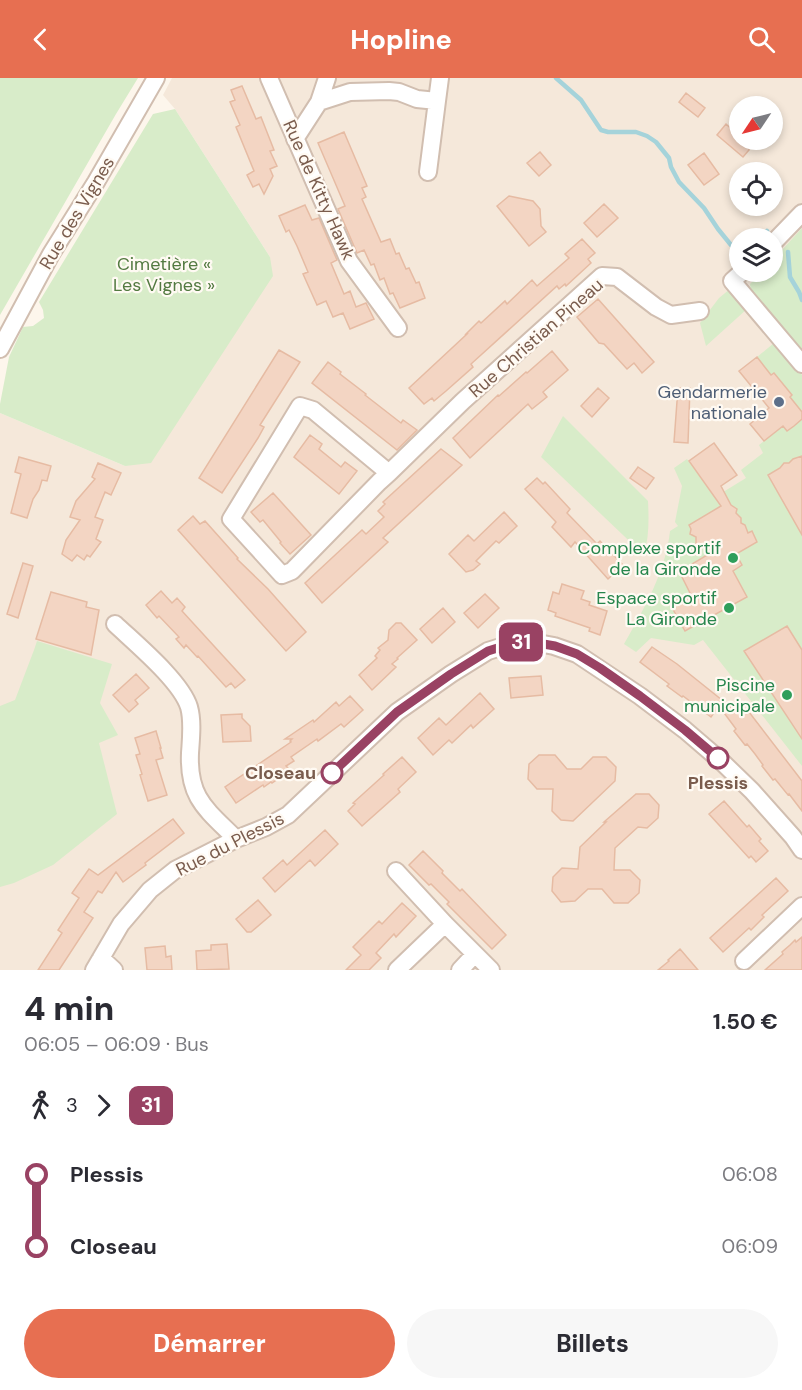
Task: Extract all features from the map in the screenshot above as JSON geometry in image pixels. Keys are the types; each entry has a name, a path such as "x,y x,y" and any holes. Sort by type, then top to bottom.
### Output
{"street":[{"name":"Rue des Vignes","path":"0,349 51,254 156,78"},
{"name":"Rue de Kitty Hawk","path":"269,78 349,261 398,328"},
{"path":"295,139 319,102 327,78"},
{"path":"428,172 440,78"},
{"path":"319,102 350,92 369,91 399,92 417,99 437,101"},
{"path":"783,233 802,213"},
{"name":"Rue Christian Pineau","path":"389,473 313,410 300,406 231,519 282,575 292,571 463,401 602,276 617,277 656,307 671,315 700,311"},
{"path":"741,282 802,364"},
{"path":"115,624 175,683 189,706 191,727 189,768 193,788 204,807 236,839"},
{"name":"Rue du Plessis","path":"114,970 97,964 121,924 150,890 176,870 288,815 397,712 451,674 488,651 526,641 555,646 577,654 640,696 685,730 752,791 802,850"},
{"path":"396,871 491,970"},
{"path":"744,961 802,906"},
{"path":"398,970 445,924"},
{"path":"460,970 475,954"}],"shaded area":[{"path":"172,78 802,78 802,970 0,970 0,413 125,466 270,257 175,109 163,95"}],"green space":[{"path":"0,78 138,78 0,315"},
{"name":"Cimetière « Les Vignes »","path":"175,109 270,257 273,276 151,463 125,466 0,413 0,404 9,357 23,327 33,326 44,318 39,302 153,114"},
{"path":"802,228 802,352 751,291 752,282 783,282 783,249"},
{"path":"730,289 747,309 706,346 700,323 719,298"},
{"path":"774,343 802,375 802,412 774,373 771,375 757,357"},
{"path":"563,416 648,501 647,542 644,555 541,457"},
{"name":"Espace sportif La Gironde","path":"802,419 802,766 703,640 694,645 651,638 636,652 624,644 659,575 670,531 678,526 675,522 682,486 674,468 687,459 715,497 746,478 741,470 763,453 759,445 783,426 787,431"},
{"path":"37,641 112,664 100,703 118,735 99,743 117,814 53,865 0,887 0,706 15,700"}],"building":[{"path":"242,86 256,119 261,117 274,150 270,151 277,166 270,169 273,176 264,194 259,184 253,187 247,175 254,171 236,127 240,125 230,102 235,100 231,90"},
{"path":"686,93 705,108 698,117 679,102"},
{"path":"726,124 729,127 729,145 717,135"},
{"path":"344,132 367,186 362,188 366,197 362,199 381,242 390,239 406,269 409,268 416,283 419,282 425,298 400,308 393,293 390,294 384,278 380,280 374,264 371,265 364,250 357,253 338,209 345,206 318,143"},
{"path":"735,150 749,150 743,157"},
{"path":"540,152 551,165 539,176 527,163"},
{"path":"704,153 719,174 704,185 688,165"},
{"path":"509,196 533,201 540,209 541,226 546,232 529,246 497,206"},
{"path":"604,204 618,218 597,237 584,223"},
{"path":"305,205 312,220 319,218 337,260 331,263 344,294 350,291 356,307 366,303 374,319 350,329 343,313 333,317 326,301 317,305 303,274 308,272 297,246 289,230 286,232 279,216"},
{"path":"582,239 595,253 588,259 591,263 566,286 565,284 559,289 557,286 471,364 473,367 446,391 434,401 432,398 424,404 409,388 479,321 481,323 505,301 507,304 532,280 537,286 569,258 565,254"},
{"path":"598,299 654,362 642,373 634,363 627,369 604,344 599,343 577,317"},
{"path":"279,350 300,362 260,425 264,427 258,438 222,493 199,478"},
{"path":"552,351 568,370 543,392 547,397 532,409 528,404 470,458 453,438 498,395"},
{"name":"Gendarmerie nationale","path":"757,357 771,375 774,373 792,395 790,397 802,412 802,419 794,426 787,431 783,426 764,441 750,424 769,408 739,371"},
{"path":"328,362 401,423 403,420 417,430 397,450 312,383"},
{"path":"598,388 609,398 592,417 581,406"},
{"path":"678,388 690,388 688,443 674,442"},
{"path":"310,435 322,444 319,449 341,467 345,462 357,471 339,494 294,457"},
{"path":"714,443 737,475 721,486 731,505 737,509 736,513 741,518 741,523 745,525 748,533 752,531 757,542 736,554 742,565 733,571 747,597 685,631 670,604 690,593 682,577 695,569 692,564 714,551 696,544 696,537 690,534 689,525 721,506 689,461"},
{"path":"441,449 462,465 383,538 388,542 322,603 305,583 362,530 366,534 384,517 378,511 385,504 383,502"},
{"path":"802,456 802,535 768,475 784,463 789,463"},
{"path":"19,457 51,466 47,481 42,480 27,518 11,513 21,474 15,472"},
{"path":"98,463 121,473 111,495 105,492 95,517 103,520 96,539 101,542 90,557 87,555 84,560 77,555 72,561 62,554 66,540 80,520 70,517 76,501 95,479 92,477"},
{"path":"638,467 654,478 646,489 630,478"},
{"path":"537,478 543,484 545,482 570,509 567,513 597,544 600,541 623,565 608,579 575,542 571,547 552,527 556,522 525,489"},
{"path":"273,493 311,535 290,554 263,520 260,522 251,512"},
{"path":"504,512 517,526 499,543 496,541 476,561 480,564 466,572 449,554 468,535 474,541"},
{"path":"193,516 200,524 205,521 237,559 268,589 306,632 286,651 178,530"},
{"path":"23,563 33,566 18,618 7,614"},
{"path":"562,584 584,591 581,599 590,602 589,605 607,611 600,635 589,631 590,628 555,616 556,613 548,610 553,592 559,594"},
{"path":"161,591 172,603 177,598 185,607 182,611 245,680 235,688 231,683 226,687 198,656 186,645 184,648 176,639 179,637 146,605"},
{"path":"51,592 87,602 86,607 99,610 91,655 36,639"},
{"path":"485,594 499,608 478,628 464,613"},
{"path":"443,608 455,622 432,643 420,629"},
{"path":"396,623 401,623 417,640 397,658 392,664 396,667 372,690 359,675 377,658 375,656 380,650 378,648 388,640 389,630"},
{"name":"Piscine municipale","path":"787,626 802,650 802,739 744,651"},
{"path":"652,647 737,712 742,708 746,714 749,712 802,781 802,811 775,779 773,780 747,744 745,745 719,706 711,717 667,686 669,684 640,662"},
{"path":"136,674 149,688 135,700 138,704 129,712 113,695"},
{"path":"541,676 543,695 511,698 509,678"},
{"path":"480,693 494,709 473,728 471,725 452,743 449,740 433,755 418,738 439,718 446,725"},
{"path":"350,696 363,710 344,727 341,724 291,757 294,761 286,766 288,772 236,803 225,787 291,742 292,739 285,739 313,720 314,722 336,702 339,706"},
{"path":"242,714 242,718 250,726 251,741 223,742 221,715"},
{"path":"156,731 163,758 156,760 167,795 148,801 140,775 142,774 136,755 140,754 135,738"},
{"path":"539,755 555,755 567,769 581,769 593,757 606,757 616,767 615,781 573,821 561,820 552,811 553,789 537,789 528,779 529,764"},
{"path":"402,757 416,772 398,789 400,792 362,826 348,811 355,804 353,803"},
{"path":"636,794 649,794 659,805 658,818 647,828 638,827 615,848 614,870 630,870 640,880 639,893 628,903 614,903 602,889 588,889 575,901 561,902 552,891 553,877 562,868 578,869 580,847"},
{"path":"724,801 747,827 749,825 768,851 756,862 751,856 749,858 709,814"},
{"path":"173,819 184,833 123,882 116,872 102,893 98,891 84,912 93,918 59,970 38,970 62,933 58,930 79,898 72,893 89,869 98,875"},
{"path":"325,830 338,844 315,866 310,860 275,892 263,878 283,860 287,865"},
{"path":"423,851 443,871 442,873 460,891 462,889 506,935 492,949 447,904 449,902 409,865"},
{"path":"776,878 788,891 762,915 764,917 751,930 749,928 723,952 710,938"},
{"path":"258,900 271,915 251,932 247,932 236,919"},
{"path":"402,903 416,916 396,937 394,934 376,953 381,958 369,970 346,970 361,955 353,947 379,921 382,924"},
{"path":"802,937 802,970 765,970 795,940 796,942"},
{"path":"227,944 229,969 197,970 196,951 211,950 211,945"},
{"path":"165,946 166,957 171,956 172,970 147,970 145,948"},
{"path":"680,949 698,970 658,970 669,961"}],"waterway":[{"path":"556,78 581,100 601,130 636,132 656,142 669,158 679,182 704,208 729,243"},
{"path":"788,252 790,277 802,300"}],"bus line":[{"name":"31","path":"332,773 397,712 451,674 488,651 526,641 555,646 577,654 600,668 685,730 718,758"}],"place":[{"name":"Gendarmerie nationale","path":"779,402"},
{"name":"Complexe sportif de la Gironde","path":"733,558"},
{"name":"Espace sportif La Gironde","path":"729,608"},
{"name":"Piscine municipale","path":"787,695"},
{"name":"Plessis","path":"718,758"},
{"name":"Closeau","path":"332,773"}]}
